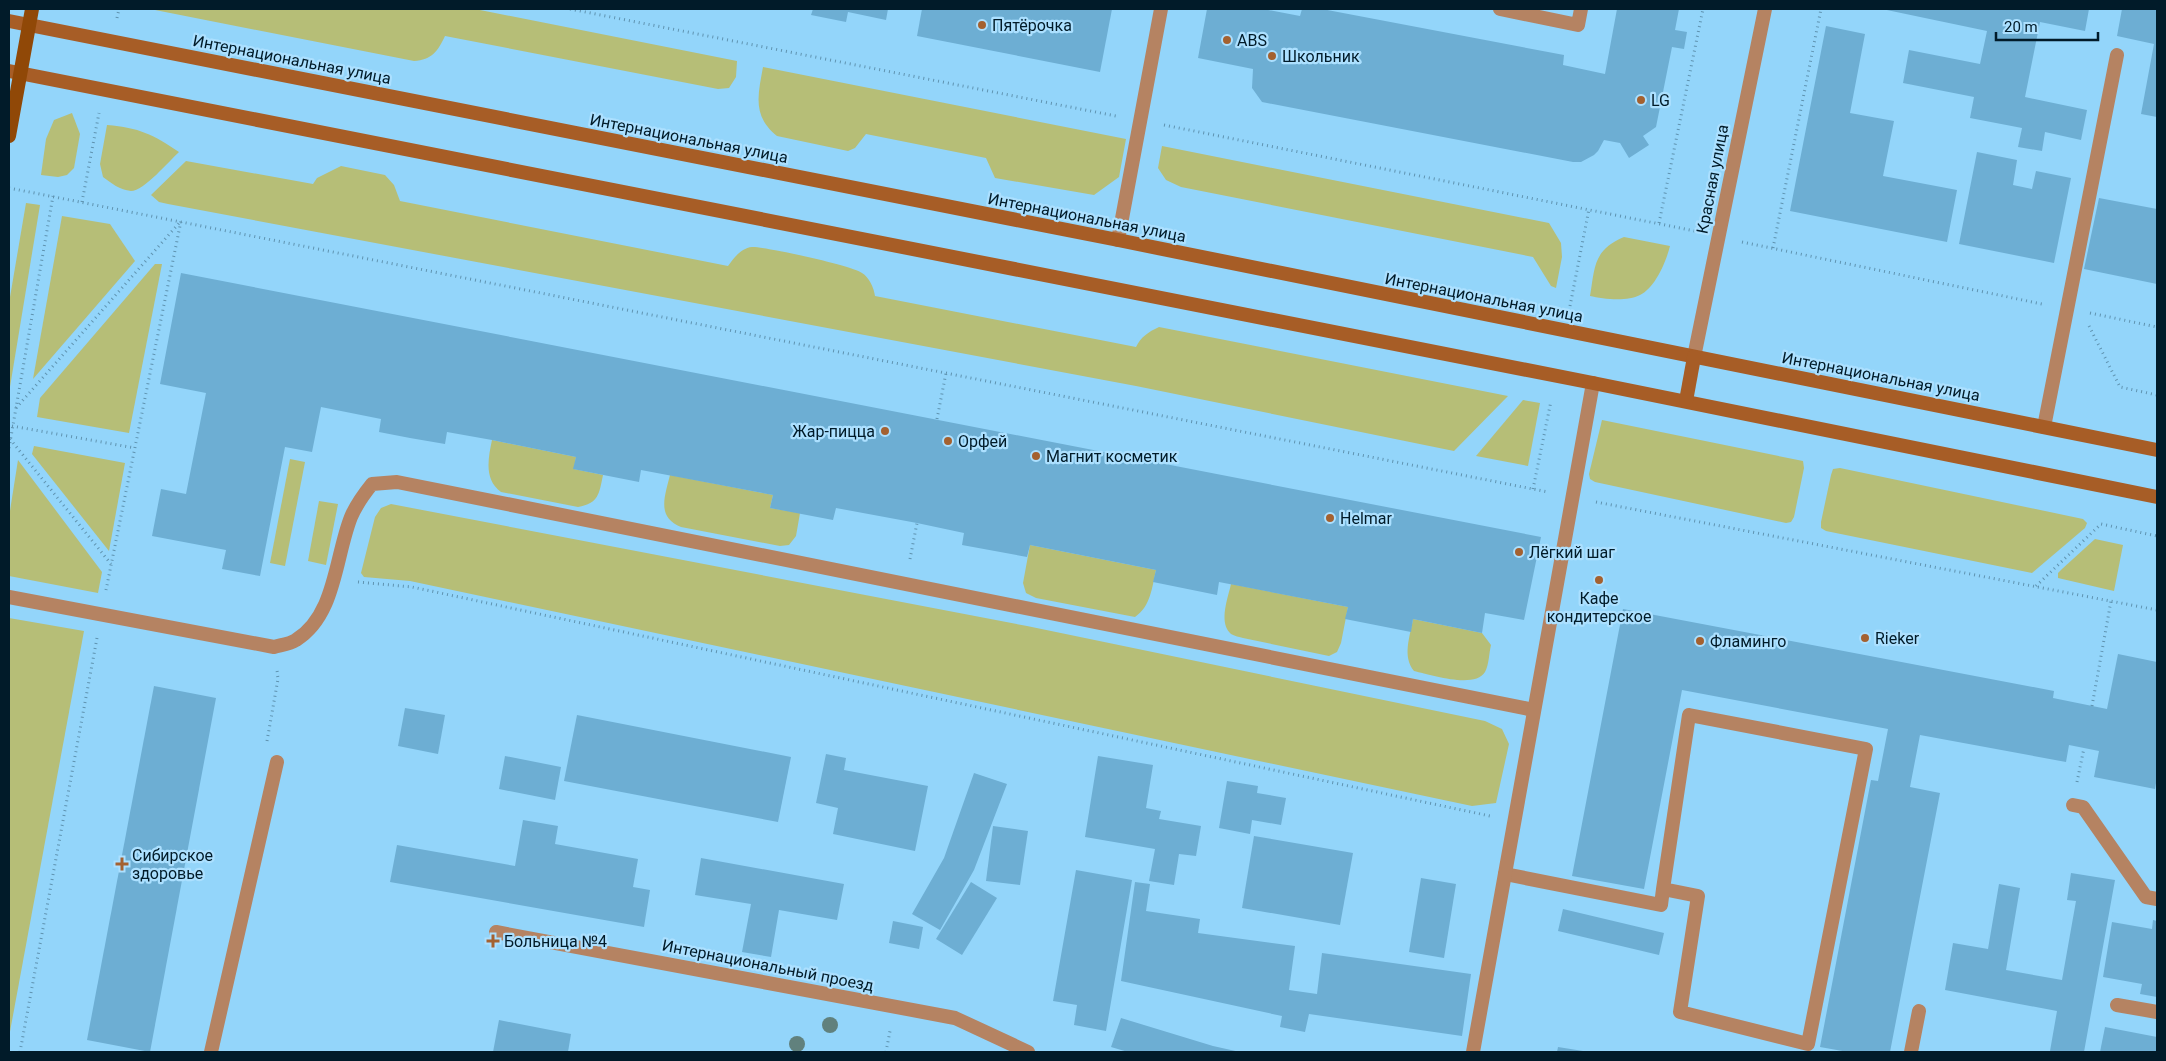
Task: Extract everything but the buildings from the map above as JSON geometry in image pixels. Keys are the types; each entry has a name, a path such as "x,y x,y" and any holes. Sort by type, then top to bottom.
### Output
{"main road":[{"path":"9,136 15,72 29,26 32,9"},
{"name":"Интернациональная улица","path":"9,21 1118,240 2157,450"},
{"path":"15,72 1686,401 2157,497"},
{"path":"1686,401 1694,357"}],"street":[{"path":"1118,240 1161,9"},
{"path":"1500,9 1578,25 1580,9"},
{"name":"Красная улица","path":"1694,357 1765,9"},
{"path":"2044,427 2117,55"},
{"path":"1473,1052 1571,497 1593,383"},
{"path":"9,598 274,648 294,642 310,630 323,612 351,516 360,500 372,484 396,482 1534,710"},
{"path":"1505,874 1661,905 1663,890 1689,715 1866,749 1808,1044 1680,1012 1698,896 1663,890"},
{"path":"211,1052 278,762"},
{"path":"2073,805 2083,807 2146,897 2157,899"},
{"name":"Интернациональный проезд","path":"496,932 955,1018 1028,1052"},
{"path":"2116,1005 2157,1012"},
{"path":"1911,1052 1919,1011"}],"path":[{"path":"570,9 1659,222 1773,249 2157,327"},
{"path":"1659,222 1703,9"},
{"path":"1773,249 1820,9"},
{"path":"9,188 1571,497 2157,610"},
{"path":"9,448 53,196"},
{"path":"16,408 181,221"},
{"path":"20,1052 101,615 181,221"},
{"path":"2082,312 2120,387 2157,395"},
{"path":"937,419 946,373"},
{"path":"12,426 135,448"},
{"path":"10,438 112,564"},
{"path":"905,584 917,523"},
{"path":"2036,586 2101,524 2157,536"},
{"path":"332,580 412,587 1514,821"},
{"path":"2092,706 2112,601"},
{"path":"274,648 278,679 265,752 278,762"},
{"path":"2073,805 2084,748"}],"green space":[{"path":"150,9 475,9 737,61 736,77 729,88 718,89 445,36 434,54 425,59 414,61"},
{"path":"763,67 1126,139 1119,177 1094,195 995,178 986,158 866,134 855,148 848,151 777,136 769,128 760,113 759,96"},
{"path":"72,113 80,134 74,168 67,175 58,177 41,175 46,139 54,120"},
{"path":"107,125 145,133 179,152 143,186 131,191 123,189 103,177 100,164"},
{"path":"1162,146 1549,223 1561,243 1562,257 1556,288 1551,286 1533,257 1181,187 1166,180 1158,168"},
{"path":"186,161 313,184 317,178 341,166 385,175 394,185 400,201 728,266 741,251 752,247 827,261 862,273 871,283 875,296 1136,347 1145,335 1159,327 1508,396 1454,451 1136,386 159,202 151,195"},
{"path":"26,203 40,205 9,393 9,303"},
{"path":"62,216 110,224 135,261 33,379"},
{"path":"1624,237 1670,246 1655,281 1645,292 1629,299 1590,296 1597,260 1606,248"},
{"path":"155,264 162,264 129,433 37,417 40,398"},
{"path":"1523,400 1540,403 1528,466 1476,456"},
{"path":"1602,420 1803,461 1804,468 1794,517 1791,522 1786,523 1595,482 1590,479 1589,474"},
{"path":"492,440 576,457 574,469 603,475 597,497 590,503 578,507 501,492 492,481 490,475 489,454"},
{"path":"34,446 125,463 109,551 32,454"},
{"path":"290,459 305,462 285,566 270,563"},
{"path":"18,460 102,572 98,593 9,576 9,517"},
{"path":"1840,468 2083,519 2087,523 2085,528 2032,573 1826,531 1821,528 1821,522 1831,475 1833,469"},
{"path":"670,475 773,495 770,508 800,513 796,536 789,545 780,546 681,527 673,523 665,512 664,505"},
{"path":"319,501 338,504 326,565 308,561"},
{"path":"391,504 1027,626 1485,721 1502,729 1509,744 1496,803 1472,806 410,581 364,577 361,573 375,517 381,508"},
{"path":"2095,539 2123,545 2114,591 2058,578 2058,573"},
{"path":"1030,545 1156,570 1148,602 1135,617 1036,598 1026,593 1023,583"},
{"path":"1231,584 1348,607 1341,643 1337,652 1329,656 1231,634 1227,629 1224,617"},
{"path":"9,618 84,631 9,1037"},
{"path":"1413,619 1482,633 1491,645 1485,672 1480,677 1472,680 1463,680 1441,678 1414,671 1408,659"}],"place":[{"name":"Пятёрочка","path":"982,25"},
{"name":"ABS","path":"1227,40"},
{"name":"Школьник","path":"1272,56"},
{"name":"LG","path":"1641,100"},
{"name":"Жар-пицца","path":"885,431"},
{"name":"Орфей","path":"948,441"},
{"name":"Магнит косметик","path":"1036,456"},
{"name":"Helmar","path":"1330,518"},
{"name":"Лёгкий шаг","path":"1519,552"},
{"name":"Кафе кондитерское","path":"1599,580"},
{"name":"Rieker","path":"1865,638"},
{"name":"Фламинго","path":"1700,641"},
{"name":"Сибирское здоровье","path":"122,864"},
{"name":"Больница №4","path":"493,941"}]}
